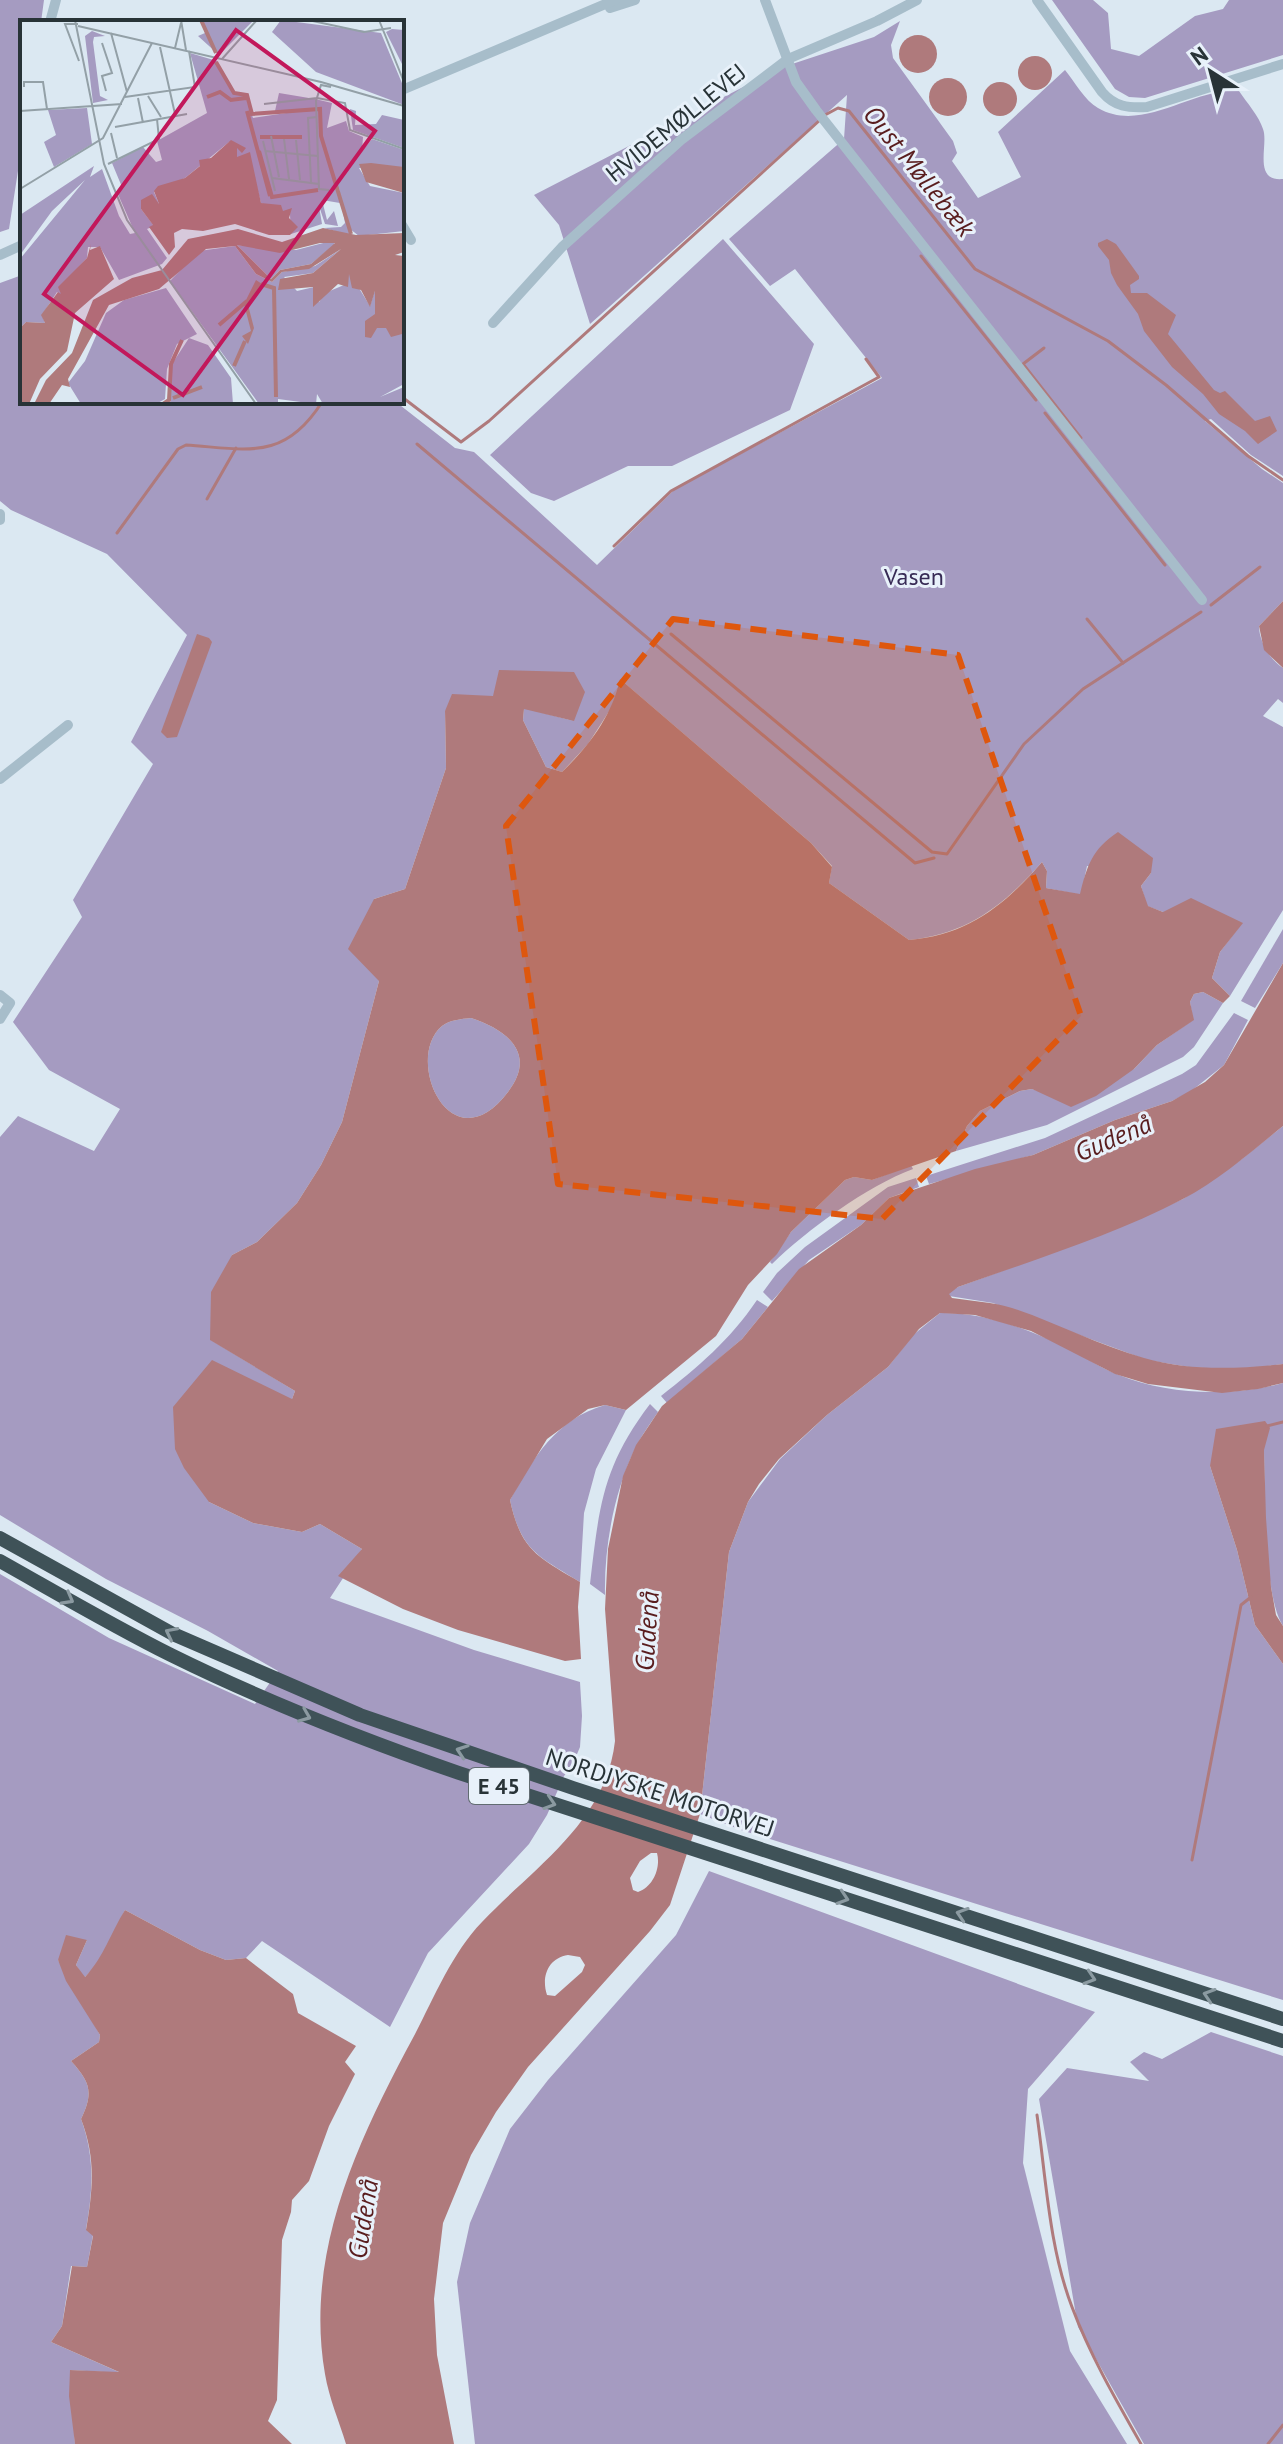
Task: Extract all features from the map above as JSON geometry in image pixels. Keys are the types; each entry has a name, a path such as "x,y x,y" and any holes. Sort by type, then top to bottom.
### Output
{"highway":[{"name":"NORDJYSKE MOTORVEJ","path":"0,1538 173,1634 312,1696 413,1734 1283,2019"},
{"name":"NORDJYSKE MOTORVEJ","path":"0,1561 169,1654 292,1711 406,1754 1283,2043"}],"street":[{"path":"51,20 58,0"},
{"path":"404,89 615,0"},
{"path":"562,24 635,0"},
{"path":"765,0 796,82 816,110 1202,600"},
{"name":"HVIDEMØLLEVEJ","path":"493,323 562,247 681,140 788,59 877,21 917,0"},
{"path":"1037,0 1102,92 1110,101 1127,108 1147,107 1283,64"},
{"path":"0,255 20,246"},
{"path":"0,779 68,725"},
{"path":"0,995 10,1003 0,1019"}],"highlighted area":[{"path":"673,619 958,655 1081,1016 882,1219 558,1184 506,826"}],"green space":[{"path":"0,0 44,0 41,20 20,20 20,158 9,229 0,232"},
{"path":"1052,0 1093,0 1108,13 1111,49 1139,56 1195,16 1223,9 1229,0 1283,0 1283,55 1145,98 1129,97 1115,89"},
{"name":"Vasen","path":"900,21 891,45 893,58 953,141 957,153 952,161 978,198 1021,177 998,132 1065,70 1093,105 1115,115 1150,113 1204,96 1239,91 1261,124 1265,168 1268,175 1283,179 1283,476 1251,455 1211,419 1205,421 1283,483 1283,601 1259,626 1266,650 1283,668 1283,703 1278,699 1263,716 1283,727 1283,910 1230,996 1212,978 1220,952 1242,923 1163,912 1147,906 1141,886 1151,873 1087,866 1081,895 1046,888 1047,871 1042,862 999,904 983,915 949,931 909,940 829,883 832,866 811,843 621,680 615,702 588,744 562,772 546,767 523,720 524,708 574,721 493,696 445,711 446,768 405,889 374,899 379,981 342,1122 321,1165 297,1203 257,1242 232,1255 211,1340 295,1391 292,1399 209,1502 253,1523 302,1532 320,1524 362,1549 330,1598 474,1650 580,1682 580,1747 547,1815 529,1844 428,1953 390,2027 262,1941 246,1958 226,1960 200,1950 125,1910 101,1960 84,1978 76,1965 87,1940 58,1960 100,2035 99,2042 71,2061 86,2081 89,2094 81,2119 89,2147 91,2174 86,2229 93,2235 87,2267 71,2266 62,2326 51,2342 121,2373 70,2370 75,2444 0,2444 0,1574 109,1638 255,1704 278,1671 106,1579 0,1515 0,1137 18,1116 94,1151 120,1109 49,1070 13,1022 82,917 73,900 153,764 131,742 187,635 107,554 11,510 0,501 0,283 20,276 20,404 399,404 455,448 474,452 597,565 675,489 882,378 795,269 770,286 729,239 844,139 847,95 590,324 559,225 534,195 780,68 874,37"},
{"path":"723,239 814,344 790,410 672,466 628,466 554,501 531,493 490,455"},
{"path":"1283,929 1283,963 1255,1008 1241,1001"},
{"path":"1203,992 1223,1003 1194,1047 1183,1057 1047,1125 956,1151 967,1126 980,1111 1020,1091 1032,1089 1045,1093 1134,1069 1157,1045 1193,1020 1190,1002 1194,994"},
{"path":"1234,1013 1248,1020 1224,1065 1190,1092 1033,1155 929,1184 926,1176 1045,1138 1182,1074 1196,1065"},
{"path":"471,1018 507,1037 519,1055 520,1066 508,1092 487,1112 468,1118 452,1113 439,1100 431,1081 428,1061 431,1041 442,1026"},
{"path":"1283,1126 1283,1364 1235,1370 1147,1360 993,1303 949,1296 949,1292 958,1287 1095,1237 1183,1199 1242,1159"},
{"path":"911,1165 913,1169 857,1198 820,1223 772,1264 770,1262 791,1232 845,1180 854,1177 872,1180"},
{"path":"916,1178 919,1187 889,1198 861,1225 809,1260 772,1301 763,1292 777,1273 805,1247 888,1187"},
{"path":"757,1300 768,1307 742,1339 667,1403 661,1396 713,1352"},
{"path":"940,1313 975,1316 1010,1324 1059,1344 1113,1373 1158,1387 1222,1392 1283,1383 1283,1626 1276,1611 1268,1567 1264,1450 1210,1466 1237,1550 1255,1625 1283,1664 1283,2000 741,1830 700,1814 729,1552 748,1502 780,1459 827,1415 888,1367 913,1335"},
{"path":"650,1404 658,1412 635,1449 616,1501 606,1558 605,1595 590,1584 600,1510 612,1469"},
{"path":"605,1405 626,1410 596,1469 584,1513 580,1582 542,1558 526,1542 510,1500 537,1455 559,1430 588,1411"},
{"path":"709,1871 1095,2012 1028,2089 1023,2163 1070,2351 1127,2444 475,2444 457,2282 470,2223 510,2129 548,2080 676,1935"},
{"path":"1211,2032 1283,2056 1283,2444 1144,2444 1078,2327 1039,2099 1067,2068 1149,2081 1130,2062 1144,2052 1162,2059"}],"water":[{"path":"918,35 932,40 937,54 932,68 918,73 904,68 899,54 904,40"},
{"path":"1035,56 1047,61 1052,73 1047,85 1035,90 1023,85 1018,73 1023,61"},
{"path":"948,78 962,83 967,97 962,111 948,116 934,111 929,97 934,83"},
{"path":"1000,82 1012,87 1017,99 1012,111 1000,116 988,111 983,99 988,87"},
{"path":"1107,239 1116,244 1139,276 1130,285 1131,293 1147,293 1176,315 1168,334 1214,390 1220,393 1225,391 1255,421 1270,416 1277,431 1258,444 1219,414 1203,394 1172,367 1144,331 1138,314 1117,285 1109,260 1098,246"},
{"path":"1283,601 1283,668 1264,650 1259,626"},
{"path":"197,634 212,642 177,737 167,738 161,732"},
{"path":"499,670 574,672 585,692 574,721 524,709 523,720 546,767 562,772 598,730 620,679 811,843 832,867 829,883 909,940 949,932 984,915 1014,892 1042,862 1047,871 1046,888 1080,894 1092,859 1102,845 1118,832 1153,858 1151,873 1141,886 1148,906 1163,912 1191,898 1243,923 1220,952 1212,978 1230,996 1223,1003 1203,992 1194,994 1190,1002 1194,1020 1157,1045 1134,1069 1096,1096 1071,1107 1032,1089 1020,1091 980,1111 967,1126 956,1151 872,1180 854,1177 845,1180 791,1232 777,1254 748,1285 716,1336 626,1410 605,1405 588,1409 547,1439 510,1500 520,1531 533,1551 580,1582 581,1659 565,1661 458,1630 403,1609 338,1576 362,1549 320,1524 302,1532 253,1523 209,1502 184,1468 175,1449 173,1407 212,1360 292,1399 295,1391 210,1340 211,1292 232,1255 257,1242 297,1203 321,1165 342,1122 379,981 348,949 374,899 405,889 446,768 445,711 452,694 493,696","holes":["471,1018 484,1023 514,1045 520,1066 508,1092 487,1112 468,1118 452,1113 439,1100 431,1081 428,1061 431,1041 442,1026 452,1021"]},
{"name":"Gudenå","path":"1283,963 1283,1126 1247,1156 1183,1199 1100,1236 958,1287 949,1294 952,1298 1012,1308 1110,1347 1161,1362 1213,1368 1283,1364 1283,1383 1222,1393 1148,1384 1115,1374 1031,1331 975,1315 940,1313 919,1329 888,1367 827,1415 779,1459 748,1502 729,1552 700,1814 670,1905 528,2067 471,2155 443,2223 434,2299 437,2355 454,2444 346,2444 327,2383 320,2329 322,2285 329,2241 341,2199 356,2157 393,2075 453,1962 471,1934 545,1862 583,1819 598,1796 609,1770 615,1741 605,1609 608,1549 623,1476 636,1445 662,1406 742,1339 799,1269 861,1225 889,1198 975,1169 1033,1155 1115,1120 1172,1101 1205,1082 1224,1065","holes":["651,1853 657,1853 655,1876 643,1890 633,1890 630,1878 640,1861","568,1955 580,1957 585,1965 582,1972 555,1996 547,1995 545,1982 548,1969 555,1960"]},
{"path":"1265,1421 1270,1428 1264,1450 1271,1587 1276,1615 1283,1626 1283,1664 1255,1625 1237,1550 1210,1466 1216,1429"},
{"path":"125,1910 200,1950 226,1960 246,1958 293,1994 298,2013 356,2046 345,2062 355,2074 329,2126 309,2181 292,2200 282,2240 277,2400 268,2421 292,2444 75,2444 69,2396 70,2370 119,2372 51,2342 62,2326 72,2266 87,2267 93,2236 86,2230 92,2174 81,2119 89,2094 86,2081 71,2061 99,2042 100,2035 66,1981 58,1960 66,1935 87,1940 76,1965 85,1977"}],"waterway":[{"name":"Oust Møllebæk","path":"825,115 838,108 849,111 975,269 1108,341 1166,385 1248,456 1283,480"},
{"name":"Oust Møllebæk","path":"404,399 461,442 489,421 820,120"},
{"path":"921,256 1036,400"},
{"path":"1044,348 1023,364 1081,438"},
{"path":"614,546 671,491 879,377 866,359"},
{"path":"117,533 178,449 186,445 263,448 293,435 321,404"},
{"path":"1045,413 1165,565"},
{"path":"417,444 915,863 934,858"},
{"path":"207,499 236,448"},
{"path":"1211,605 1260,567"},
{"path":"671,634 932,852 947,854 1024,744 1083,689 1201,612"},
{"path":"1087,619 1123,663"},
{"path":"1267,1426 1283,1422"},
{"path":"1192,1860 1241,1605 1251,1597"},
{"path":"1037,2115 1049,2212 1064,2284 1095,2360 1141,2444"},
{"path":"1268,2444 1283,2425"}]}
